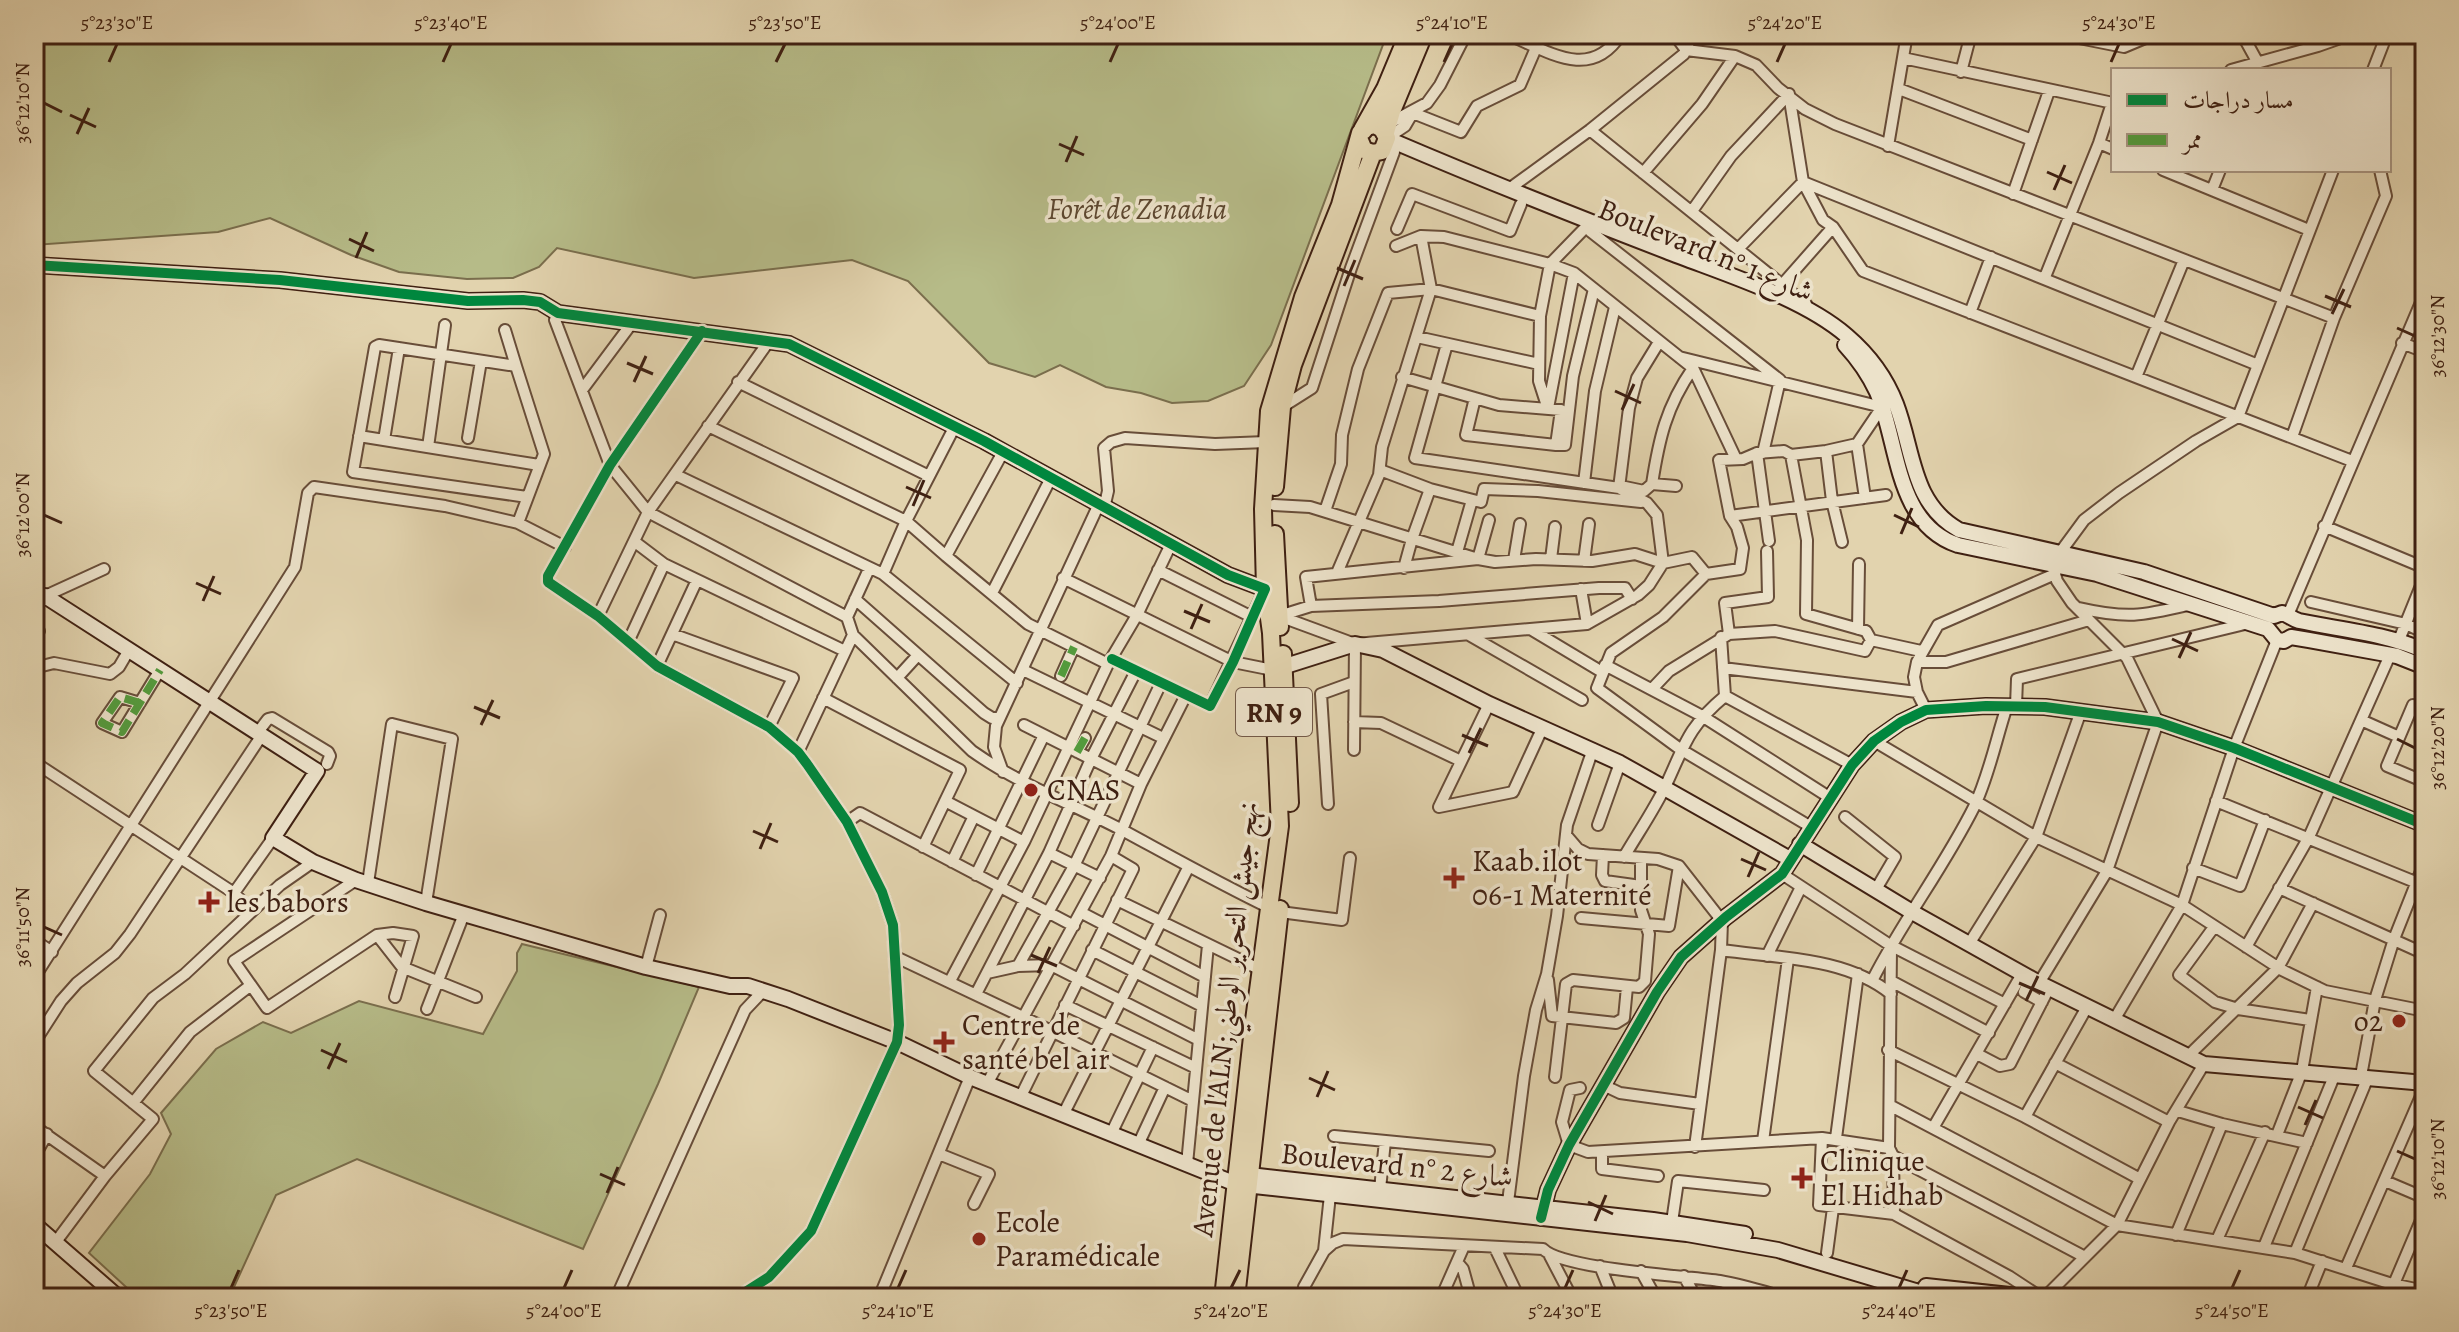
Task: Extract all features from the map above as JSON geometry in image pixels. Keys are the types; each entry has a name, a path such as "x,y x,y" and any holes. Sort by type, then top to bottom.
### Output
{"highway":[{"name":"RN 9","path":"1361,134 1386,89 1409,34"},
{"path":"1384,140 1391,111 1423,34"}],"main road":[{"path":"1370,125 1384,140 1361,147 1361,134 1370,125"},
{"name":"RN 9","path":"1278,669 1265,589 1263,509 1269,411 1303,297 1340,205 1361,134"},
{"path":"1239,1180 1290,810 1278,669 1274,505 1282,407 1315,302 1384,140"},
{"name":"Avenue de l'ALN;نهج جيش التحرير الوطني","path":"1223,1298 1261,970 1275,910"},
{"name":"Avenue de l'ALN;نهج جيش التحرير الوطني","path":"1236,1298 1239,1180"}],"street":[{"path":"1282,407 1312,388 1351,268 1384,140 1427,103 1440,85 1466,34"},
{"path":"1507,34 1565,60 1585,60 1605,53 1621,34"},
{"path":"1413,113 1461,132 1477,106 1520,85 1542,34"},
{"path":"1674,34 1686,50 1735,56 1756,65 1778,88 1805,109 1888,146 2334,318"},
{"path":"1509,189 1590,130 1684,54 1693,34"},
{"path":"1875,34 1907,36 1888,146"},
{"path":"1961,72 1971,34"},
{"path":"2059,34 2124,47 2155,34"},
{"path":"2242,34 2258,63"},
{"path":"2311,34 2318,46"},
{"path":"2239,68 2352,34"},
{"path":"2379,34 2381,49"},
{"path":"2374,68 2387,34"},
{"path":"1643,173 1702,104 1735,56"},
{"path":"1903,58 2111,108"},
{"path":"1899,89 2032,140"},
{"path":"2013,194 2049,91"},
{"path":"1789,94 1803,182 1823,220 1833,227 1863,271 2352,461"},
{"path":"1692,211 1731,156 1789,94"},
{"path":"2045,277 2111,111"},
{"path":"1590,130 1738,249 1778,290 1833,227"},
{"name":"Boulevard n° شارع 1","path":"1384,140 1778,290 1820,316 1860,350 1888,386 1897,405 1924,497 1935,512 1959,530 2057,565 2144,572 2282,626 2425,667"},
{"name":"Boulevard n° شارع 1","path":"1384,140 1521,204 1776,303 1820,325 1853,355 1868,376 1882,407 1908,496 1937,537 1958,545 2097,574 2251,622 2282,626 2336,626 2399,640 2425,651"},
{"path":"2099,143 2111,148"},
{"path":"2168,172 2309,230"},
{"path":"2212,190 2219,172"},
{"path":"1977,1054 2000,1066 2010,1064 2036,985 2107,871 2158,722 2127,658 2077,608 2057,581 2057,565 2084,520 2196,441 2238,417 2332,172"},
{"path":"2292,437 2334,318 2386,196 2380,172"},
{"path":"1738,249 1803,182"},
{"path":"1803,182 2258,365"},
{"path":"1397,229 1412,194 1510,231 1521,204"},
{"path":"1548,409 1539,381 1539,364 1540,316 1550,264 1587,230 1780,380"},
{"path":"1337,573 1380,470 1382,447 1431,289 1421,236"},
{"path":"1396,246 1421,236 1462,240 1574,273 1693,368 1736,459"},
{"path":"1970,313 1991,257"},
{"path":"2136,377 2184,260"},
{"path":"34,265 280,280 468,301 523,300 540,302 558,313 789,344 955,426 1228,575 1265,589 1210,706 1040,631 1012,612 906,521 708,426"},
{"path":"1548,409 1574,273"},
{"path":"1325,511 1341,464 1342,435 1358,369 1388,293 1431,289 1540,316"},
{"path":"1560,445 1594,289"},
{"path":"2114,1020 2182,905 2234,748 2282,626 2425,293"},
{"path":"1584,483 1595,391 1615,307"},
{"path":"558,313 555,320 610,465 648,512 847,617"},
{"path":"582,390 632,323"},
{"path":"428,447 445,325"},
{"path":"505,330 544,454 518,523"},
{"path":"702,331 610,465 548,576 548,582 598,616 657,666 769,727 798,752 847,822 882,892 893,925 899,1025 897,1042 811,1231 754,1298"},
{"path":"1417,337 1539,364"},
{"path":"598,616 648,512 769,341"},
{"path":"1619,487 1629,408 1637,378 1659,342"},
{"path":"2402,343 2425,352"},
{"path":"1447,344 1415,458 1644,491 1652,484 1663,424 1680,387 1693,368"},
{"path":"351,492 375,347 379,345 516,366"},
{"path":"384,440 399,348"},
{"path":"1679,357 1882,407 1857,444 1865,498"},
{"path":"468,438 481,361"},
{"path":"1402,377 1499,405 1561,410 1560,445"},
{"path":"1725,696 1725,603 1768,597 1768,546 1760,453 1780,380"},
{"path":"738,382 929,476"},
{"path":"1475,398 1466,435 1587,446"},
{"path":"883,574 906,521 955,426"},
{"path":"359,436 539,465"},
{"path":"1003,772 994,747 999,718 1063,578 1108,491 1104,448 1111,442 1125,438 1215,444 1266,442"},
{"path":"1811,827 1680,749 1597,688 1611,653 1663,617 1706,574 1740,569 1743,548 1730,516 1719,460 1743,459 1760,453 1784,451 1791,455 1826,451 1857,444"},
{"path":"1826,451 1832,501 1842,542"},
{"path":"946,556 1003,452"},
{"path":"1791,455 1807,540 1806,614 1866,631 1871,640 1919,657 1946,662 2089,620"},
{"path":"1380,470 1430,489 1481,502 1484,489 1538,491 1647,503"},
{"path":"353,472 527,497"},
{"path":"676,475 883,574 1017,683"},
{"path":"992,593 1051,478"},
{"path":"1652,484 1676,486"},
{"path":"34,978 295,567 308,493 314,487 445,506 518,523 565,547"},
{"path":"1063,578 1233,662 1278,669 1355,644 1587,624 1632,599 1649,585 1663,563 1657,515 1647,503 1619,487"},
{"path":"1404,568 1430,489"},
{"path":"1730,516 1886,495"},
{"path":"1457,552 1472,500"},
{"path":"1274,505 1310,507 1495,562 1584,561 1635,554 1663,563 1692,557 1706,574"},
{"path":"1478,559 1489,520"},
{"path":"1514,560 1520,524"},
{"path":"1584,561 1589,524"},
{"path":"2324,526 2425,568"},
{"path":"1551,559 1555,527"},
{"path":"635,542 664,564 845,651"},
{"path":"1073,750 1090,703 1171,544"},
{"path":"1311,606 1306,577 1478,559"},
{"path":"629,640 664,564"},
{"path":"1858,629 1859,564"},
{"path":"1926,710 1914,677 1919,657 1938,625 2057,565"},
{"path":"40,599 104,569"},
{"path":"869,569 847,617 853,635 972,751 1003,772 1123,830 1188,868 1275,910 1342,920 1350,858"},
{"path":"1158,570 1252,617"},
{"path":"2399,640 2425,576"},
{"path":"657,666 697,580"},
{"path":"1279,616 1311,606 1377,605 1581,589 1625,588 1632,599"},
{"path":"1581,589 1587,624"},
{"path":"40,599 129,650 317,771 234,893"},
{"path":"855,599 984,713 999,718"},
{"path":"2311,602 2406,624 2425,633"},
{"path":"2077,608 2120,617 2194,603"},
{"path":"1279,616 1355,644 1383,650 1542,729 1593,749 1790,859"},
{"path":"1873,979 1890,945 1946,858 1976,803 2011,706 2017,679 2251,622"},
{"path":"1530,629 1702,716 1832,799"},
{"path":"1652,689 1669,671 1725,635 1775,631 1865,651 1871,640"},
{"path":"672,634 793,678 769,727"},
{"path":"1467,634 1582,700"},
{"path":"798,752 853,635"},
{"path":"1354,750 1355,644"},
{"path":"1061,676 1074,647"},
{"path":"34,668 54,663 110,674 119,667 129,650"},
{"path":"897,678 918,655"},
{"path":"2246,947 2309,837 2390,655"},
{"path":"1723,668 1917,692"},
{"path":"140,703 160,670"},
{"path":"1023,670 1163,738"},
{"path":"976,994 1049,853 1091,759 1136,671"},
{"path":"1328,804 1321,694 1354,682"},
{"path":"1018,966 1074,866 1161,683"},
{"path":"987,1084 1100,878 1141,784 1186,695"},
{"path":"1624,857 1665,787 1680,749 1702,716 1725,696"},
{"path":"1725,696 1852,765"},
{"path":"823,698 960,770 923,847"},
{"path":"1489,704 1439,807 1513,792 1542,729"},
{"path":"2424,782 2387,766 2413,705 2425,710"},
{"path":"1542,1212 1548,1190 1569,1145 1657,992 1681,957 1782,874 1852,765 1874,741 1901,722 1926,710 2011,706 2081,711 2158,722 2234,748 2425,825"},
{"path":"1969,944 2036,837 2081,711"},
{"path":"34,1043 61,1001 77,983 115,953 130,934 268,719 272,718 328,752 327,764"},
{"path":"2361,720 2399,737"},
{"path":"1354,722 1381,723 1461,761"},
{"path":"395,997 413,936 393,933 377,935 267,1008 234,961 362,881 392,724 452,739 426,903"},
{"path":"1024,725 1141,784"},
{"path":"976,875 1044,735"},
{"path":"950,981 1024,842 1045,794 1073,750 1085,738"},
{"path":"1874,741 2036,837 2182,905 2278,968 2317,987 2425,1011"},
{"path":"1507,1208 1536,1010 1547,974 1566,835 1593,749"},
{"path":"34,762 234,893 251,911"},
{"path":"1598,825 1620,763"},
{"path":"945,801 1024,842"},
{"path":"2216,801 2421,884"},
{"path":"847,822 860,813 1074,926"},
{"path":"952,862 974,816"},
{"path":"1845,817 1895,857 1875,891"},
{"path":"2193,868 2240,886 2265,820"},
{"path":"1566,835 1578,849 1588,854 1658,859 1679,866 1722,921 1721,950 1695,1147"},
{"path":"273,838 313,862 426,903 646,967 763,991 897,1042 970,1077 1138,1145 1239,1180"},
{"path":"1800,844 2036,985 2204,1064 2335,1074 2425,1085 2346,1268"},
{"path":"1049,853 1100,878"},
{"path":"1603,855 1602,875 1605,881 1641,886"},
{"path":"1020,1098 1133,869 1111,856"},
{"path":"1555,1077 1566,984 1569,981 1639,987 1645,981 1649,934 1641,910 1641,858"},
{"path":"2295,1253 2364,1077 2375,1000 2394,939 2421,884 2425,861"},
{"path":"55,1243 153,1119 94,1071 153,998 185,974 280,885 313,862"},
{"path":"1581,918 1666,927 1671,922 1679,866"},
{"path":"1063,1115 1188,868"},
{"path":"1782,874 1890,945 2005,1004"},
{"path":"1767,956 1801,887"},
{"path":"2279,888 2425,954"},
{"path":"1117,900 1261,970"},
{"path":"2187,1057 2278,968 2313,903"},
{"path":"1082,913 1205,977"},
{"path":"427,1009 464,914"},
{"path":"646,967 660,915"},
{"path":"2214,927 2179,975 2215,1002 2238,1009 2310,1020"},
{"path":"377,935 402,967 476,997"},
{"path":"34,940 52,952"},
{"path":"1187,1164 1208,945"},
{"path":"1890,945 1888,1050 1894,1214"},
{"path":"1092,950 1202,1006"},
{"path":"1721,950 1826,964 1873,979 1891,994"},
{"path":"896,957 1193,1101"},
{"path":"1763,1141 1788,959"},
{"path":"987,973 1018,966 1051,965 1199,1040"},
{"path":"1547,974 1552,1016 1616,1023 1624,1018 1627,987"},
{"path":"1836,1138 1858,974"},
{"path":"1891,981 1989,1033"},
{"path":"133,1103 190,1032 251,985"},
{"path":"1933,1128 2005,1004 2036,985"},
{"path":"2277,1135 2302,1071 2317,987"},
{"path":"616,1298 745,1010 763,991"},
{"path":"1065,1005 1196,1068"},
{"path":"2025,1117 2087,1007"},
{"path":"1536,1010 1550,1011"},
{"path":"1111,1134 1153,1047"},
{"path":"1888,1050 2025,1117 2140,1179"},
{"path":"2055,1063 2169,1122"},
{"path":"1822,1138 1818,1202 1822,1207 1894,1214 2010,1277 2041,1298 2117,1225 2169,1122 2204,1064"},
{"path":"2264,1247 2335,1074"},
{"path":"879,1298 970,1077"},
{"path":"1603,1085 1620,1093 1700,1104"},
{"path":"1138,1145 1165,1087"},
{"path":"1569,1145 1562,1122 1570,1090 1580,1088"},
{"path":"1891,1106 2117,1225 2295,1253 2392,1284 2425,1291"},
{"path":"2178,1111 2307,1143"},
{"path":"2176,1235 2222,1124"},
{"path":"34,1126 105,1176"},
{"path":"2217,1240 2265,1132"},
{"path":"34,1157 47,1134"},
{"path":"1334,1136 1489,1151"},
{"path":"1569,1145 1588,1152 1602,1152 1836,1138 1891,1152 2083,1256"},
{"path":"1380,1189 1385,1141"},
{"path":"1602,1152 1602,1169 1658,1176"},
{"path":"939,1154 989,1174 974,1204"},
{"name":"Boulevard n° شارع 2","path":"1239,1180 1380,1189 1741,1242 1814,1259 1907,1293 2041,1298"},
{"name":"Boulevard n° شارع 2","path":"1239,1180 1330,1195 1507,1208"},
{"path":"1672,1222 1678,1181 1764,1190"},
{"path":"2385,1181 2425,1198"},
{"path":"1324,1251 1330,1195"},
{"path":"1827,1253 1833,1208"},
{"path":"2388,1298 2425,1211"},
{"name":"Boulevard n° شارع 2","path":"1542,1212 1672,1222 1770,1238 1827,1253 1936,1294"},
{"path":"34,1224 119,1298"},
{"path":"1302,1298 1309,1277 1324,1251 1343,1239 1543,1249 1550,1256 1572,1298"},
{"path":"1441,1298 1464,1246"},
{"path":"1495,1248 1519,1298"},
{"path":"1550,1256 1600,1266 1723,1281 1787,1298"},
{"path":"2307,1298 2322,1261"},
{"path":"1457,1262 1463,1269 1471,1298"},
{"path":"1600,1266 1613,1298"},
{"path":"1641,1271 1656,1298"},
{"path":"1684,1276 1696,1298"},
{"path":"736,1298 769,1277"},
{"path":"1723,1281 1741,1298"}],"green space":[{"name":"Forêt de Zenadia","path":"34,34 1387,34 1271,345 1244,386 1208,401 1172,403 1141,393 1106,387 1060,365 1035,377 989,363 908,281 852,260 694,278 557,248 539,267 513,278 467,279 399,272 351,255 270,218 218,232 34,245"},
{"path":"522,944 699,987 583,1249 357,1159 276,1195 229,1298 138,1298 89,1253 150,1174 171,1134 161,1113 216,1049 263,1022 291,1033 359,1001 483,1034 517,971 517,953"}],"marked path":[{"path":"34,634 39,631"},
{"path":"1061,676 1074,647"},
{"path":"140,703 120,697 102,723 122,732 160,670"},
{"path":"1077,752 1085,738"}],"cycle path":[{"path":"34,265 280,280 468,301 523,300 540,302 558,313 789,344 984,441 1228,575 1265,589 1210,706 1112,659"},
{"path":"702,331 610,465 548,576 548,582 598,616 657,666 769,727 798,752 847,822 882,892 893,925 899,1025 897,1042 811,1231 769,1277 736,1298"},
{"path":"1541,1218 1548,1190 1569,1145 1657,992 1681,957 1782,874 1852,765 1874,741 1901,722 1926,710 1986,706 2045,707 2158,722 2234,748 2425,825"}],"place":[{"name":"CNAS","path":"1031,790"},
{"name":"Kaab.ilot 06-1 Maternité","path":"1454,878"},
{"name":"les babors","path":"209,902"},
{"name":"o2","path":"2399,1021"},
{"name":"Centre de santé bel air","path":"944,1042"},
{"name":"Clinique El Hidhab","path":"1802,1178"},
{"name":"Ecole Paramédicale","path":"979,1239"}]}
